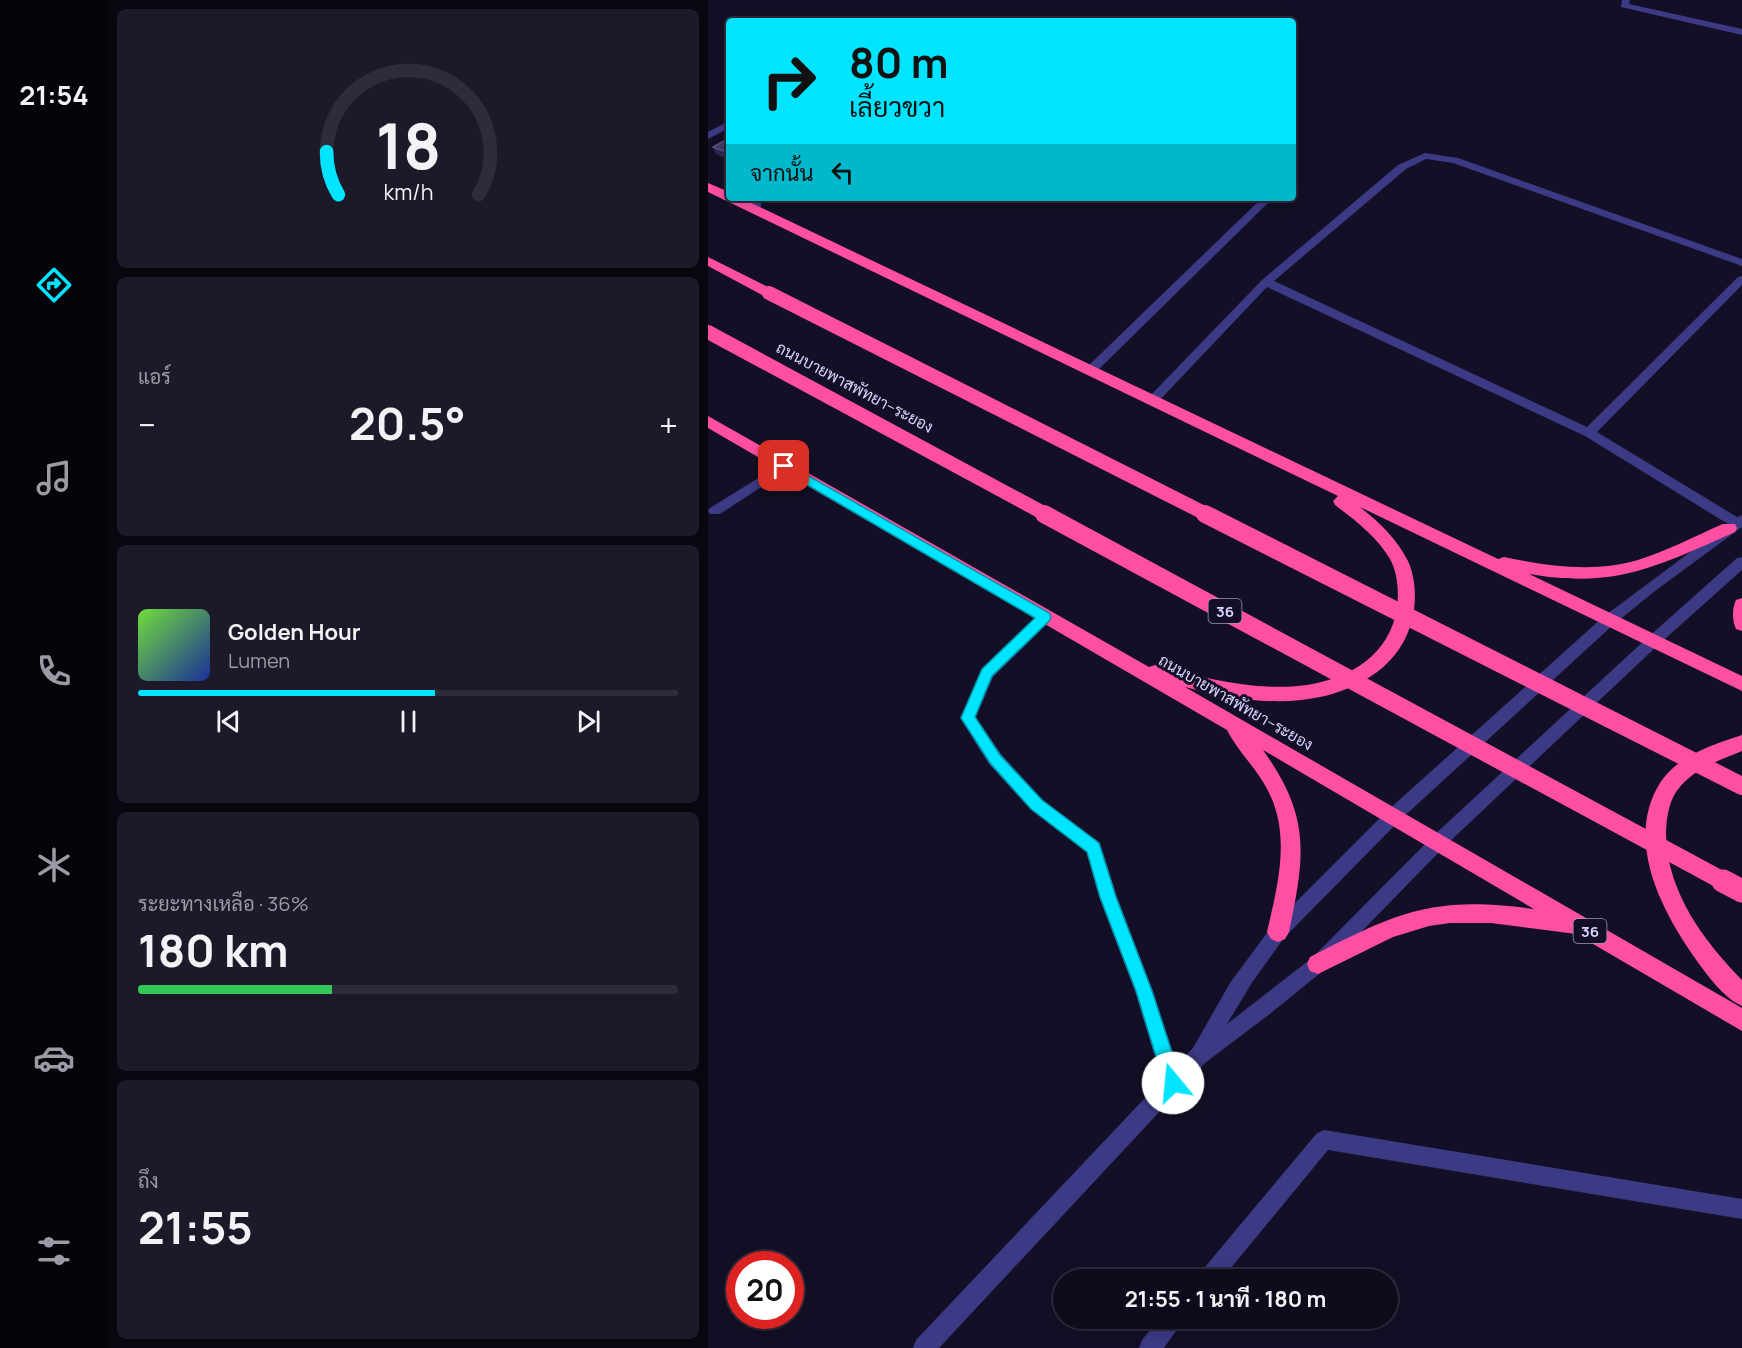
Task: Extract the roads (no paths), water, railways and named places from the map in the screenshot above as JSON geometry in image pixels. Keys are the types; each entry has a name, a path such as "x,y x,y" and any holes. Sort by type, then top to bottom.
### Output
{"highway":[{"path":"708,187 726,195"},
{"path":"757,204 1090,371 1742,684"},
{"path":"708,261 1742,786"},
{"name":"ถนนบายพาสพัทยา–ระยอง","path":"708,332 1742,891"},
{"name":"ถนนบายพาสพัทยา–ระยอง","path":"708,421 1742,1020"},
{"path":"1128,665 1215,688 1249,693 1285,694 1324,689 1358,678 1387,654 1404,620 1406,595 1399,561 1389,545 1375,530 1311,478"},
{"path":"1476,558 1550,572 1614,571 1643,564 1736,524"},
{"path":"1742,605 1742,624"},
{"path":"1232,723 1275,785 1288,815 1291,831 1290,865 1278,932"},
{"path":"1742,743 1714,751 1682,771 1668,785 1659,801 1655,818 1659,865 1672,902 1696,945 1742,995"},
{"path":"1318,964 1390,927 1431,916 1454,913 1494,913 1583,927"}],"street":[{"path":"1626,0 1624,5 1742,32"},
{"path":"708,136 726,126"},
{"path":"1152,401 1266,282 1402,167 1425,156 1455,160 1742,263"},
{"path":"1090,371 1265,201"},
{"path":"1589,433 1742,279"},
{"path":"1198,1056 1238,985 1278,932 1393,816 1608,621 1736,524 1589,433 1266,282"},
{"path":"715,511 784,466"},
{"path":"924,1348 1198,1056 1265,1007 1318,964 1438,842 1652,642 1742,562"},
{"path":"1045,617 987,673 968,718 995,759 1036,805 1094,848 1108,897 1144,991 1173,1083"},
{"path":"1216,1269 1324,1140 1742,1209"},
{"path":"1150,1348 1165,1329"}]}
